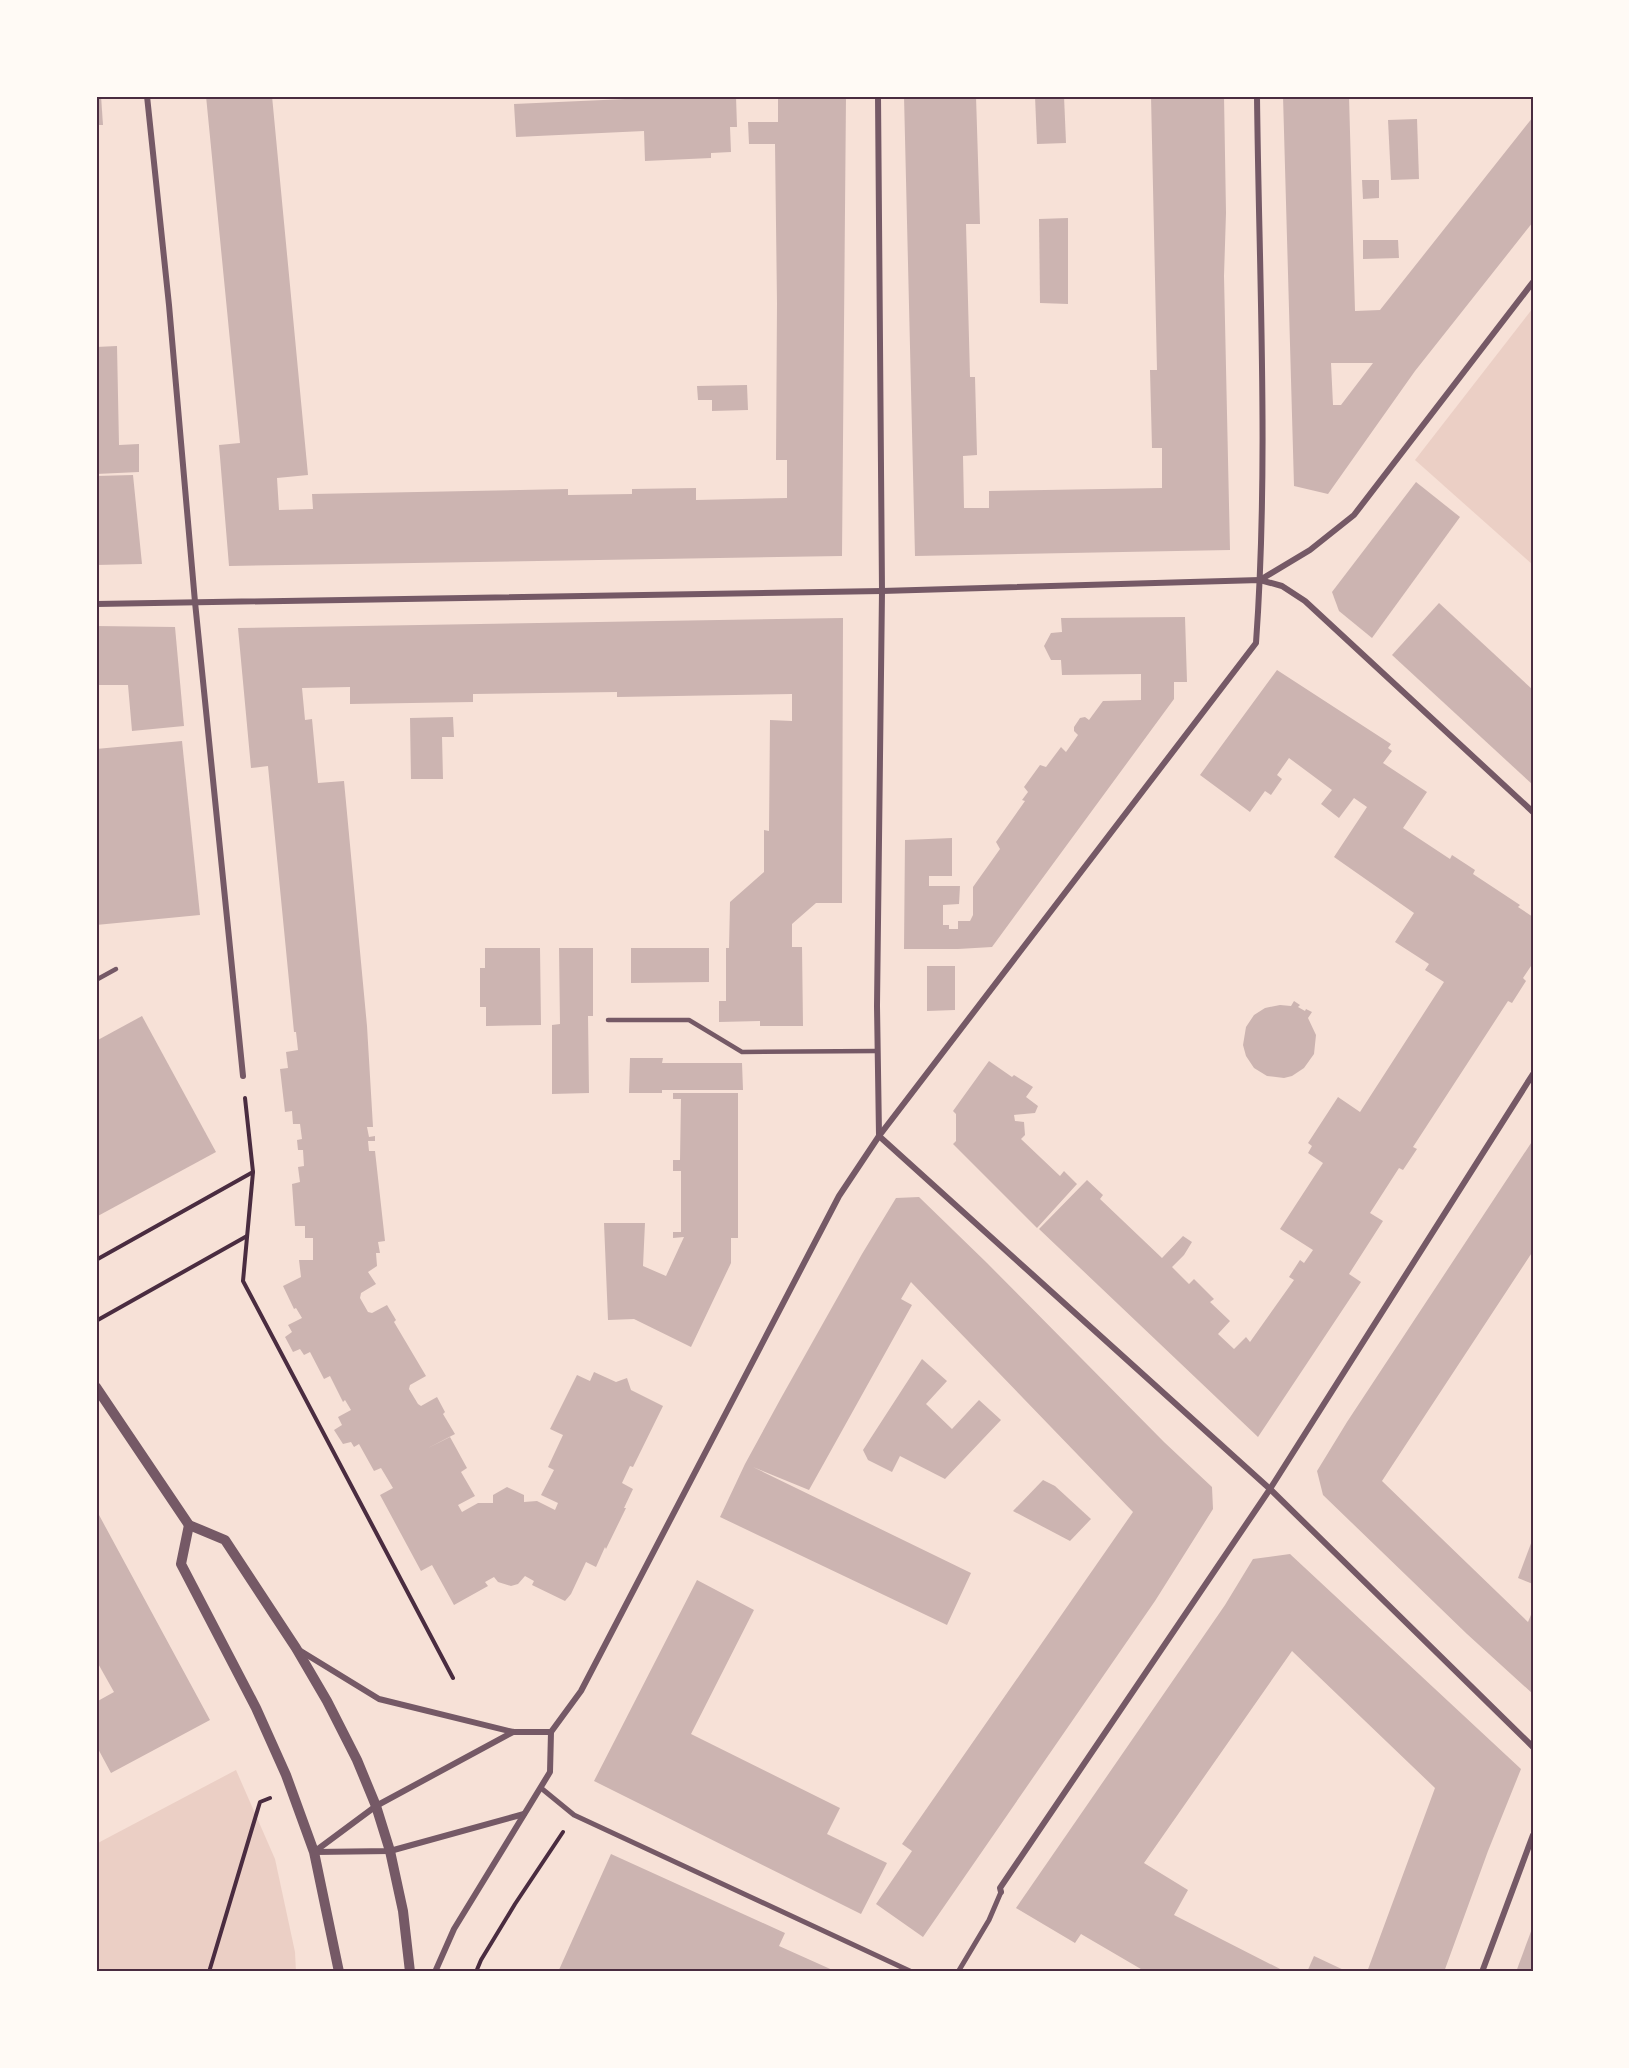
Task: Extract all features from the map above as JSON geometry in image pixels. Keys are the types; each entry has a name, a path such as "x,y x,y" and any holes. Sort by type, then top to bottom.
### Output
{"street":[{"path":"147,96 170,305 195,602 243,1076"},
{"path":"878,96 882,591 877,1051 879,1136 1270,1489 1533,1747"},
{"path":"435,1972 454,1929 550,1772 551,1732 581,1692 834,1206 879,1136 1256,643 1260,580 1262,444 1257,96"},
{"path":"1260,580 1310,550 1354,515 1533,282"},
{"path":"96,604 882,591 1260,580 1281,586 1305,601 1533,812"},
{"path":"958,1972 989,1920 1001,1892 1000,1888 1270,1489 1533,1074"},
{"path":"96,1388 189,1525 225,1540 296,1648 327,1701 357,1760 376,1806 390,1851 403,1911 410,1972"},
{"path":"189,1525 181,1564 256,1708 291,1789 314,1852 339,1972"},
{"path":"296,1648 379,1699 513,1732 551,1732"},
{"path":"314,1852 376,1806 513,1732"},
{"path":"541,1788 574,1815 912,1972"},
{"path":"314,1852 390,1851 524,1814"},
{"path":"1482,1972 1533,1835"}],"lane":[{"path":"96,980 116,969"},
{"path":"608,1020 689,1020 742,1052 877,1051"}],"path":[{"path":"243,1076 253,1172 243,1281 453,1678"},
{"path":"96,1260 253,1172"},
{"path":"96,1321 247,1236"},
{"path":"209,1972 260,1802 291,1789"},
{"path":"477,1972 481,1960 515,1904 574,1815"}],"shaded area":[{"path":"1533,308 1533,565 1415,460"},
{"path":"236,1770 275,1859 295,1952 296,1972 96,1972 96,1844"}],"building":[{"path":"96,96 101,96 103,125 96,125"},
{"path":"206,96 272,96 308,475 277,478 279,510 313,509 312,494 568,489 568,495 632,494 632,489 696,488 696,500 787,498 787,460 776,460 775,144 749,144 748,122 778,122 778,96 846,96 842,556 229,566 219,445 240,443"},
{"path":"736,96 737,127 730,127 731,152 711,153 711,158 645,161 644,131 516,137 514,104"},
{"path":"904,96 976,96 980,224 966,224 970,377 975,377 977,455 963,456 964,508 989,508 989,491 1162,488 1162,448 1152,448 1150,370 1157,370 1151,96 1224,96 1226,213 1224,276 1230,550 915,556"},
{"path":"1035,96 1064,96 1066,143 1037,144"},
{"path":"1283,96 1349,96 1355,311 1380,310 1533,117 1533,222 1415,371 1328,494 1294,486","holes":["1331,363 1373,363 1341,405 1333,405"]},
{"path":"1417,119 1419,179 1391,180 1388,120"},
{"path":"1362,180 1379,180 1379,198 1363,199"},
{"path":"1068,218 1068,304 1040,303 1039,219"},
{"path":"1363,240 1398,240 1399,258 1363,259"},
{"path":"117,346 119,445 139,444 139,472 96,474 96,347"},
{"path":"747,385 748,410 712,411 712,400 698,400 697,386"},
{"path":"133,475 142,564 96,565 96,516 98,516 96,476"},
{"path":"1416,482 1460,517 1372,638 1339,611 1332,592"},
{"path":"1439,603 1533,690 1533,785 1392,655"},
{"path":"1185,617 1187,682 1174,682 1174,699 992,947 904,949 905,840 952,838 952,876 929,876 929,886 960,886 959,904 943,905 943,925 949,925 949,929 958,929 958,921 970,921 973,915 973,887 1000,849 996,842 1025,801 1022,800 1028,792 1024,787 1040,765 1046,767 1061,747 1066,752 1078,735 1074,727 1080,718 1085,717 1089,720 1103,701 1141,700 1141,674 1062,675 1061,660 1051,660 1044,646 1051,633 1062,632 1061,618"},
{"path":"843,618 842,903 816,903 792,924 792,947 802,947 803,1026 760,1026 760,1021 719,1022 719,1001 726,1001 726,948 729,948 730,902 764,872 764,830 769,831 770,720 792,721 792,694 617,697 617,692 473,694 473,702 350,704 350,687 302,688 305,720 312,719 318,783 344,781 367,1026 373,1127 367,1127 369,1137 375,1136 375,1141 368,1141 369,1151 375,1151 385,1241 378,1242 380,1253 376,1253 377,1266 368,1272 376,1284 361,1293 360,1298 368,1312 372,1313 387,1305 396,1320 394,1322 426,1376 410,1385 409,1389 421,1406 437,1397 445,1412 443,1414 455,1434 428,1448 450,1437 467,1468 461,1472 475,1496 458,1505 462,1512 478,1503 493,1503 493,1495 507,1487 524,1495 524,1502 537,1501 555,1510 558,1503 541,1495 554,1470 548,1467 563,1435 550,1429 577,1375 590,1381 594,1372 616,1382 627,1378 631,1390 663,1406 633,1467 630,1466 622,1483 633,1489 606,1549 605,1547 596,1567 586,1562 571,1594 565,1601 532,1585 534,1581 525,1576 518,1584 511,1586 498,1582 494,1577 485,1582 488,1586 454,1605 432,1565 421,1571 380,1495 393,1488 381,1468 374,1471 359,1444 354,1447 351,1442 343,1444 334,1430 342,1425 338,1417 351,1410 345,1400 343,1402 330,1376 324,1379 310,1352 304,1355 300,1349 293,1352 285,1337 292,1332 288,1325 302,1318 296,1308 294,1309 283,1286 301,1277 299,1260 313,1260 313,1238 305,1238 305,1226 295,1226 292,1184 300,1182 298,1167 304,1166 303,1150 298,1150 297,1140 302,1139 300,1124 293,1124 292,1111 285,1112 280,1069 288,1068 286,1052 298,1050 296,1032 294,1032 268,766 251,768 238,628"},
{"path":"96,626 175,627 184,726 132,731 128,685 96,685"},
{"path":"1277,670 1391,744 1388,748 1392,751 1383,763 1427,792 1403,828 1450,859 1452,855 1475,870 1473,874 1520,905 1518,907 1533,917 1533,963 1523,978 1526,981 1512,1003 1508,1001 1413,1147 1417,1149 1403,1170 1399,1168 1370,1213 1383,1221 1349,1274 1361,1282 1258,1437 1039,1229 1087,1180 1103,1195 1100,1199 1162,1258 1183,1236 1192,1242 1184,1255 1172,1267 1189,1284 1194,1279 1214,1299 1210,1302 1230,1321 1218,1334 1234,1349 1246,1337 1250,1342 1294,1280 1289,1277 1300,1260 1304,1263 1313,1250 1280,1229 1323,1163 1308,1153 1312,1146 1308,1143 1338,1097 1360,1112 1444,982 1425,970 1429,964 1395,942 1414,913 1334,857 1367,807 1354,798 1339,818 1321,804 1332,790 1289,758 1277,775 1282,779 1271,795 1265,791 1250,812 1200,775"},
{"path":"453,717 454,737 442,737 443,779 411,779 410,718"},
{"path":"182,741 200,915 96,925 96,749"},
{"path":"485,948 540,948 541,1025 486,1026 486,1007 480,1007 480,968 485,968"},
{"path":"559,948 593,948 593,1016 588,1016 589,1093 552,1094 552,1025 560,1024"},
{"path":"631,948 709,948 709,982 631,983"},
{"path":"927,966 955,966 955,1010 927,1011"},
{"path":"1294,1001 1300,1005 1298,1007 1312,1012 1308,1018 1316,1035 1314,1054 1304,1068 1292,1076 1284,1078 1267,1076 1254,1068 1246,1056 1243,1045 1246,1027 1254,1015 1265,1008 1280,1005 1291,1006"},
{"path":"142,1016 216,1152 96,1217 96,1041"},
{"path":"630,1058 663,1058 662,1063 742,1063 743,1090 662,1090 662,1093 629,1093"},
{"path":"989,1061 1012,1077 1014,1075 1033,1087 1026,1097 1038,1106 1035,1113 1014,1115 1015,1121 1024,1122 1025,1135 1021,1139 1060,1176 1064,1171 1077,1184 1037,1228 953,1144 956,1141 956,1114 953,1111"},
{"path":"673,1093 738,1093 738,1238 731,1238 731,1263 691,1347 634,1319 608,1320 604,1223 645,1223 643,1266 666,1276 684,1237 673,1238 673,1232 681,1232 681,1171 673,1171 673,1160 680,1160 681,1099 673,1099"},
{"path":"1533,1140 1533,1251 1382,1481 1528,1622 1533,1610 1533,1694 1467,1634 1323,1495 1317,1471"},
{"path":"919,1197 1212,1487 1213,1509 1155,1601 923,1937 876,1904 912,1851 902,1844 1133,1512 911,1282 901,1299 912,1305 809,1490 753,1467 971,1573 947,1625 720,1517 745,1464 781,1398 896,1198"},
{"path":"922,1359 947,1381 926,1404 952,1429 979,1400 1001,1420 945,1479 900,1456 892,1472 868,1460 863,1450"},
{"path":"1043,1480 1055,1486 1091,1519 1070,1541 1013,1511"},
{"path":"99,1515 210,1720 111,1773 96,1745 96,1702 114,1692 96,1660 96,1517"},
{"path":"1533,1538 1533,1584 1518,1578"},
{"path":"1290,1554 1521,1769 1444,1972 1367,1972 1435,1788 1292,1651 1144,1863 1188,1890 1174,1915 1286,1972 1146,1972 1081,1934 1075,1943 1016,1908 1225,1605 1253,1559"},
{"path":"697,1580 754,1610 691,1734 840,1808 827,1834 887,1863 861,1914 594,1781"},
{"path":"611,1854 785,1933 779,1946 837,1972 558,1972"},
{"path":"1533,1926 1533,1972 1516,1972"},
{"path":"1314,1956 1348,1972 1307,1972"}]}
